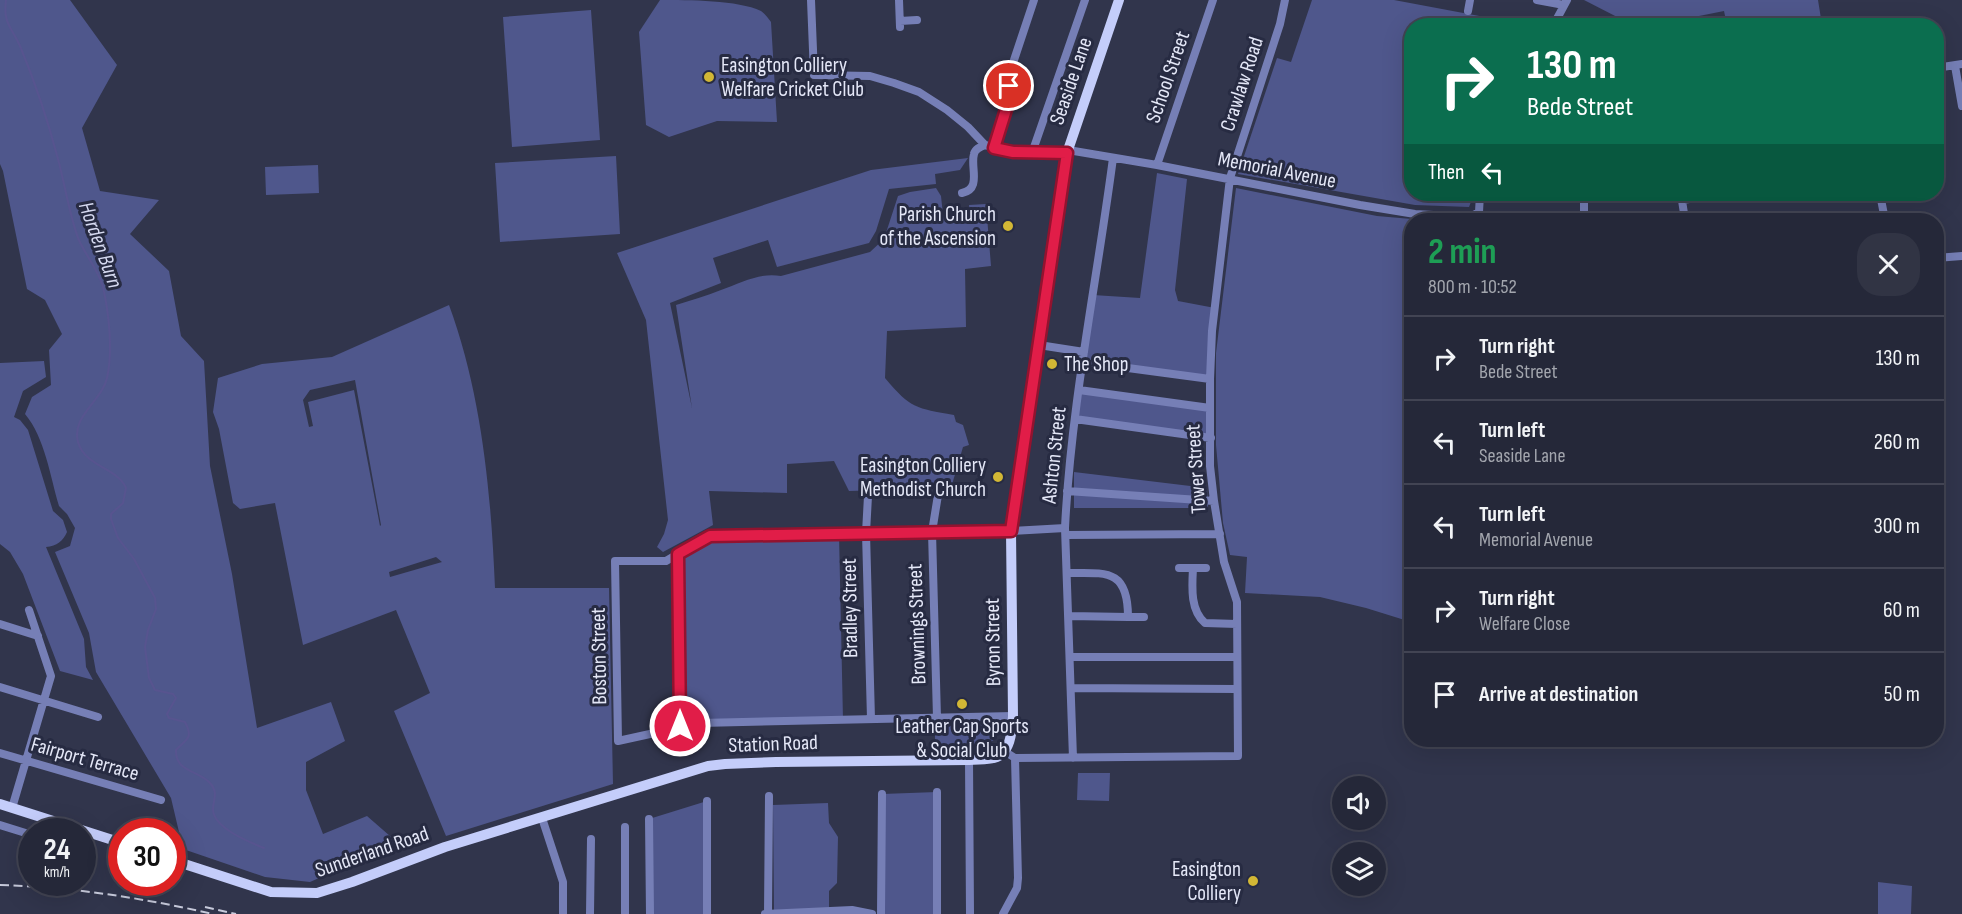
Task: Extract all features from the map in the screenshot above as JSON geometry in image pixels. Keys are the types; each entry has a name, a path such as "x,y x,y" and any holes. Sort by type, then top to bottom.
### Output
{"main road":[{"name":"Seaside Lane","path":"1011,531 1067,152 1119,0"},
{"name":"Byron Street","path":"1004,751 1012,736 1013,716 1011,531"},
{"name":"Station Road","path":"445,847 691,771 725,764 969,760 995,758 1004,751"},
{"path":"0,804 33,818"},
{"name":"Sunderland Road","path":"186,865 271,892 316,893 445,847"}],"street":[{"path":"811,0 814,75 870,76 919,92 947,110 985,145 977,149 974,154 972,186 962,193"},
{"path":"899,0 900,24 917,20"},
{"path":"994,148 1009,100 1010,72 1034,0"},
{"path":"1032,153 1085,0"},
{"name":"School Street","path":"1157,165 1213,0"},
{"name":"Crawlaw Road","path":"1230,178 1280,24 1285,0"},
{"path":"1468,11 1470,0"},
{"path":"1537,0 1566,3 1558,18"},
{"path":"1958,65 1962,106"},
{"name":"Memorial Avenue","path":"985,145 1013,152 1067,152 1113,158 1230,178 1360,205 1414,213"},
{"name":"Ashton Street","path":"1072,758 1067,491 1084,351 1113,158"},
{"name":"Tower Street","path":"1072,758 1238,756 1237,602 1224,562 1210,466 1212,331 1230,178"},
{"path":"1944,257 1962,256"},
{"path":"1039,345 1084,351"},
{"path":"1083,362 1210,380"},
{"path":"1079,390 1210,408"},
{"path":"1075,419 1210,438"},
{"path":"1067,491 1214,501"},
{"name":"Brownings Street","path":"937,718 932,532 938,495"},
{"name":"Bradley Street","path":"868,496 866,533 871,719"},
{"path":"1013,716 716,723 680,726 678,554 710,536 1011,531 1220,534"},
{"name":"Boston Street","path":"678,554 666,561 615,561 618,741 680,726"},
{"path":"1179,568 1206,568"},
{"path":"1192,568 1192,594 1198,617 1205,623 1237,624"},
{"path":"1067,573 1101,573 1112,576 1120,582 1127,594 1128,616"},
{"path":"12,808 51,675 29,610"},
{"path":"1069,616 1143,617"},
{"path":"0,624 38,636"},
{"path":"1070,657 1237,657"},
{"path":"0,687 98,717"},
{"path":"1071,688 1237,689"},
{"path":"1004,751 1015,758 1072,758"},
{"name":"Fairport Terrace","path":"0,753 161,800"},
{"path":"1003,914 1017,888 1018,878 1015,758"},
{"path":"969,760 970,914"},
{"path":"937,792 937,914"},
{"path":"881,914 882,794"},
{"path":"769,796 766,914 852,910 872,914"},
{"path":"706,801 707,914"},
{"path":"542,818 563,882 563,914"},
{"path":"649,819 650,914"},
{"path":"0,825 18,831"},
{"path":"625,827 625,914"},
{"path":"590,914 591,839"}],"shaded area":[{"path":"0,0 70,0 117,65 82,128 100,191 159,200 130,234 169,271 181,336 204,361 210,466 232,574 257,728 331,702 345,741 306,762 306,790 323,834 367,816 398,843 310,882 265,877 186,850 186,818 176,818 171,798 96,672 89,633 55,552 70,546 75,528 59,506 42,446 25,414 32,397 51,385 49,350 62,334 45,300 27,289 0,164"},
{"name":"Easington Colliery Welfare Cricket Club","path":"660,0 727,3 751,7 765,15 771,22 777,122 717,121 669,137 646,125 639,32"},
{"path":"1312,0 1394,0 1490,18 1404,18 1404,201 1471,201 1469,207 1415,205 1238,174 1277,58 1291,62"},
{"path":"1584,0 1818,0 1821,18 1726,18 1724,11 1689,18 1619,18"},
{"path":"591,10 600,140 512,147 503,17"},
{"path":"616,156 620,234 500,242 495,163"},
{"path":"968,158 960,170 935,174 936,184 889,189 876,231 869,243 777,267 768,240 713,258 721,283 670,303 692,408 676,305 743,281 773,275 781,276 870,252 884,239 898,196 910,192 936,188 941,196 943,215 970,214 969,205 986,204 991,266 965,269 966,327 887,331 885,378 901,396 915,406 954,415 956,422 963,425 969,445 963,447 951,488 849,491 834,461 787,464 787,493 709,491 713,525 663,552 657,547 668,520 646,320 617,253 871,170"},
{"path":"318,165 319,193 266,195 265,167"},
{"path":"1157,173 1187,179 1175,290 1178,301 1215,308 1210,379 1083,362 1093,295 1140,298"},
{"path":"1236,188 1377,216 1404,218 1404,620 1320,597 1245,593 1247,557 1230,555 1223,523 1216,445 1216,353"},
{"path":"449,305 470,374 483,445 491,516 495,588 609,588 613,784 446,836 394,711 430,693 396,610 303,645 275,503 240,509 233,503 219,429 213,412 218,378 262,364 332,357","holes":["355,380 381,525 380,526 354,390 308,402 313,426 309,427 303,400 310,390","436,557 442,562 390,577 389,572"]},
{"path":"44,361 46,377 23,391 14,417 20,420 28,430 53,511 63,520 67,532 59,542 46,547 84,639 86,667 93,680 60,671 23,574 10,552 0,544 0,363"},
{"path":"1079,390 1210,408 1211,438 1075,419"},
{"path":"1074,472 1207,488 1208,508 1074,508"},
{"path":"839,534 843,720 680,726 678,554 710,535"},
{"path":"935,723 987,724 992,727 995,739 979,750 935,752"},
{"path":"1078,773 1110,773 1109,801 1077,800"},
{"path":"937,792 937,914 881,914 882,794"},
{"path":"707,801 707,914 650,914 649,819"},
{"path":"828,803 829,823 838,837 837,883 829,891 829,911 774,912 773,805"},
{"path":"1878,882 1912,886 1911,914 1878,914"}],"waterway":[{"name":"Horden Burn","path":"6,0 8,24 20,46 41,102 78,238 103,287 110,332 109,368 104,386 79,424 78,442 87,457 116,476 126,488 123,503 111,514 111,519 118,538 134,559 155,598 156,609 148,630 145,647 149,678 155,690 173,694 176,698 167,714 169,718 185,722 189,732 188,738 176,750 179,763 205,779 213,787 215,793 213,810 219,823 233,834 264,848"}],"railway":[{"path":"0,885 107,894 213,914"},
{"path":"205,907 236,914"}],"place":[{"name":"Easington Colliery Welfare Cricket Club","path":"709,77"},
{"name":"Parish Church of the Ascension","path":"1008,226"},
{"name":"The Shop","path":"1052,364"},
{"name":"Easington Colliery Methodist Church","path":"998,477"},
{"name":"Leather Cap Sports & Social Club","path":"962,704"},
{"name":"Easington Colliery","path":"1253,881"}],"route":[{"path":"680,726 678,554 710,536 1011,531 1067,153 1013,152 994,148 1009,100 1009,86"}]}
